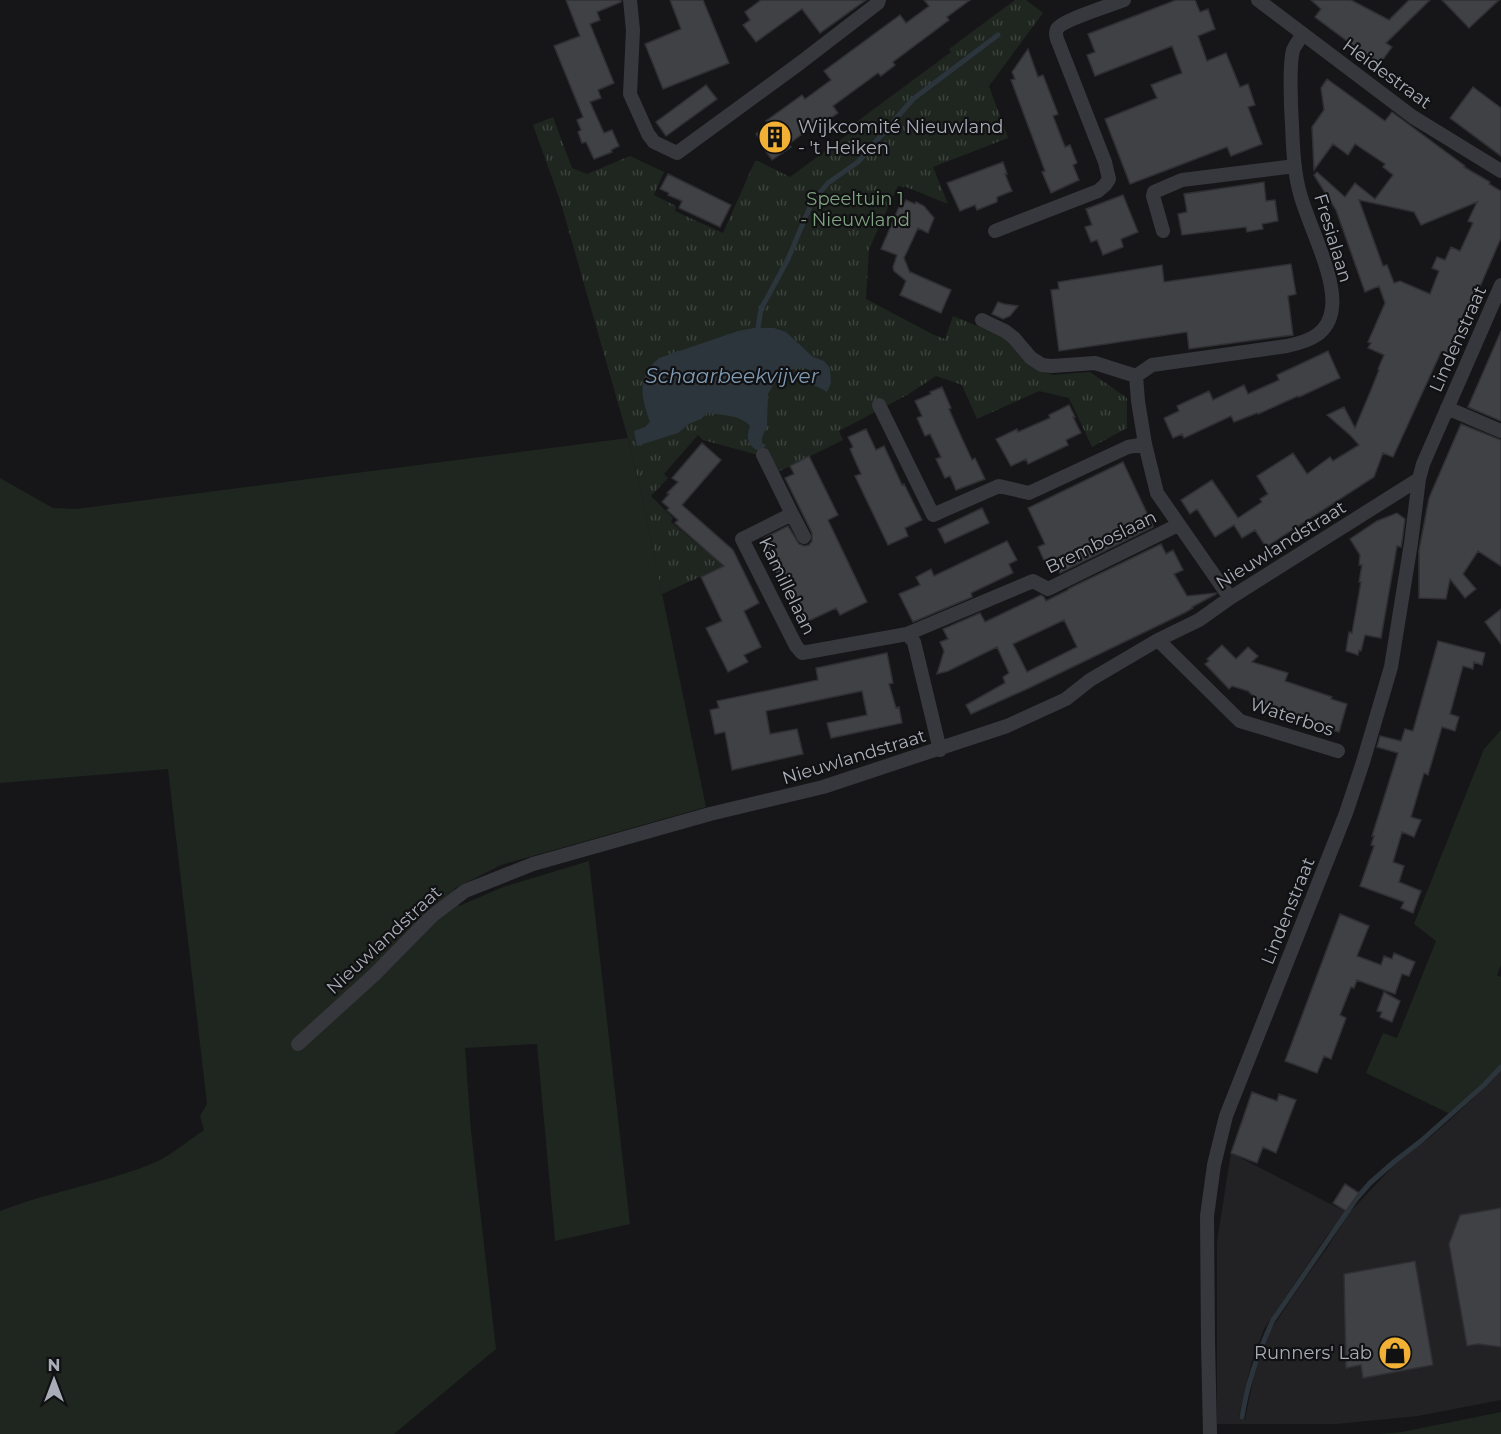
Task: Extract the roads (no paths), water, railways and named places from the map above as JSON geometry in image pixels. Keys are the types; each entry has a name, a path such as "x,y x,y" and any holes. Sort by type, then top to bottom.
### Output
{"street":[{"path":"630,0 633,30 630,94 654,142 677,153 800,63 879,0"},
{"path":"995,231 1098,191 1109,179 1105,162 1056,34 1066,22 1124,0"},
{"name":"Heidestraat","path":"1258,0 1413,117 1501,171"},
{"name":"Fresialaan","path":"1136,375 1152,365 1307,342 1318,335 1327,324 1332,307 1330,279 1300,196 1295,166 1291,82 1293,49 1303,34"},
{"path":"1163,231 1153,196 1154,192 1182,180 1295,166"},
{"name":"Lindenstraat","path":"1210,1434 1207,1216 1214,1165 1226,1116 1346,813 1391,667 1423,464 1501,285"},
{"path":"982,320 1005,331 1014,338 1030,358 1041,365 1095,363 1136,375 1145,444 1157,493 1230,598"},
{"path":"879,405 933,515 999,486 1029,493 1128,447 1145,444"},
{"name":"Lindenstraat","path":"1448,408 1501,431"},
{"name":"Kamillelaan","path":"763,455 804,537"},
{"name":"Nieuwlandstraat","path":"298,1044 374,975 432,916 465,891 533,864 710,814 823,787 1007,726 1066,699 1090,680 1158,640 1198,620 1419,479"},
{"name":"Kamillelaan","path":"792,514 742,539 795,646 802,653 907,634"},
{"name":"Bremboslaan","path":"907,634 1033,581 1048,589 1178,525"},
{"path":"907,634 914,642 940,750"},
{"name":"Waterbos","path":"1158,640 1240,721 1338,751"}],"water":[{"name":"Schaarbeekvijver","path":"774,328 786,332 813,357 824,361 830,368 831,383 827,392 814,385 816,372 804,368 786,370 778,377 768,394 767,426 762,438 762,443 766,445 759,451 750,444 748,434 750,426 746,422 730,416 707,413 678,433 637,446 634,431 645,427 650,422 644,404 642,387 652,365 659,358 738,331"}],"waterway":[{"path":"758,328 761,309 788,259 812,202 828,183 858,162 913,99 998,35"},
{"path":"1242,1417 1254,1367 1273,1320 1356,1199 1370,1183 1421,1141 1501,1067"}],"place":[{"name":"Wijkcomité Nieuwland - 't Heiken","path":"775,137"},
{"name":"Runners' Lab","path":"1395,1353"}],"park label":[{"name":"Speeltuin 1 - Nieuwland","path":"855,209"}]}
